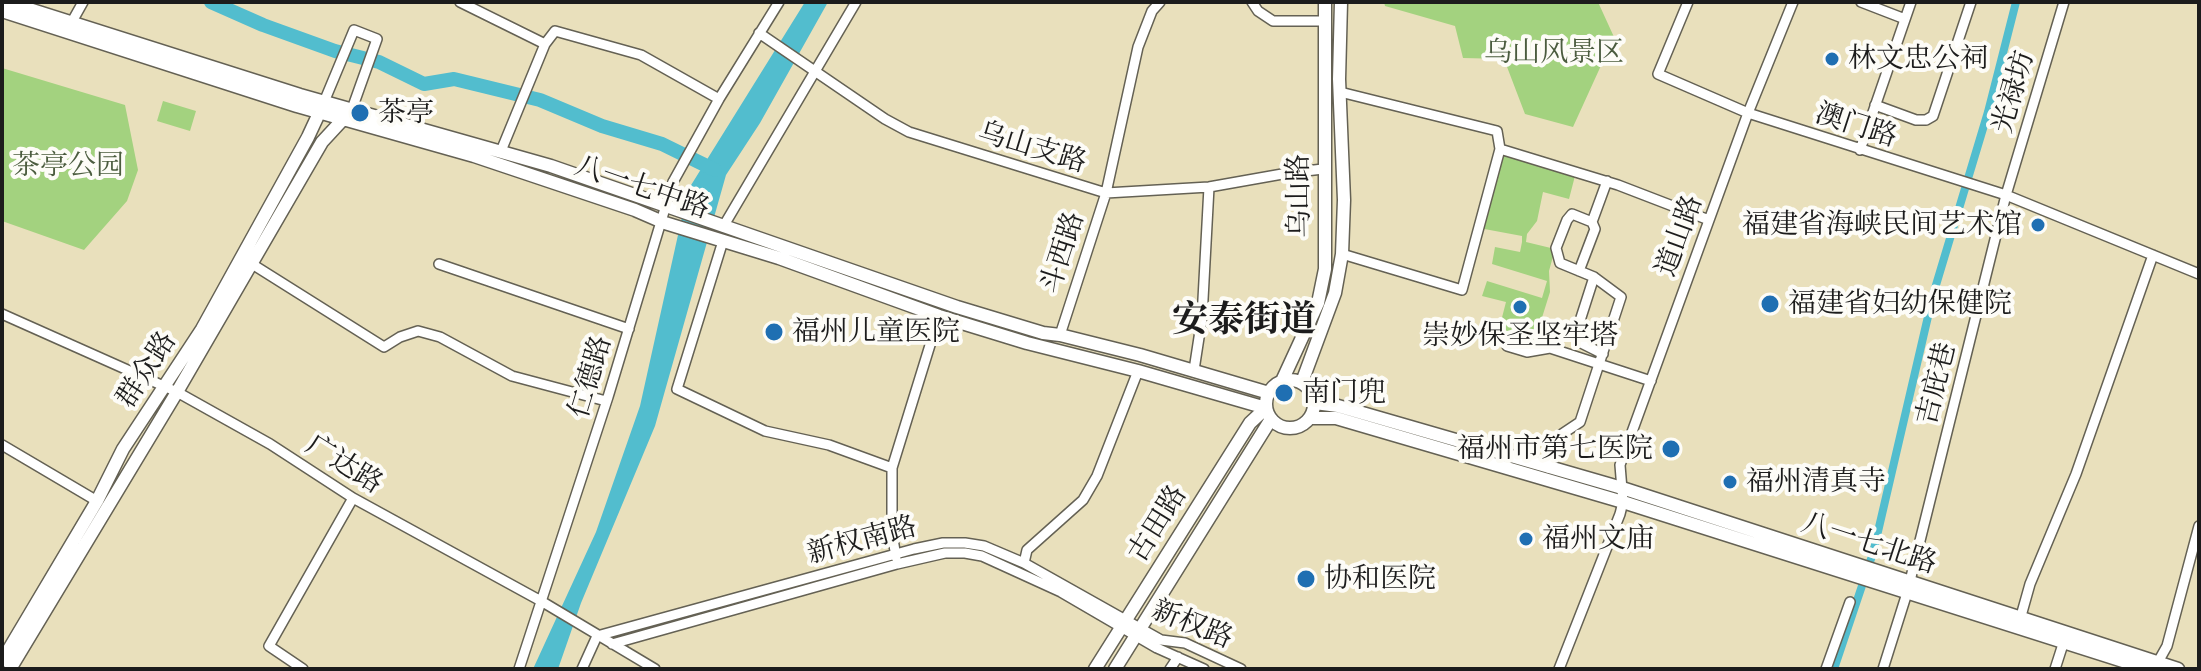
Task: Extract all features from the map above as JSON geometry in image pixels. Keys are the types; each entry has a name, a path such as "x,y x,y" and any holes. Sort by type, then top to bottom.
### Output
{"main road":[{"name":"八一七中路","path":"7,2 69,27"},
{"name":"乌山路","path":"1282,381 1318,303 1325,269 1325,2"},
{"name":"乌山路","path":"1302,382 1335,293 1342,254 1341,2"},
{"name":"八一七中路","path":"2,11 69,27 322,107 501,151 639,194 722,236 939,316 1027,343 1138,371 1269,413"},
{"name":"群众路","path":"2,661 97,501 123,449 171,389 322,107"},
{"name":"八一七中路","path":"348,114 666,223 722,236 1043,333 1194,370 1269,393"},
{"path":"10,669 171,389 252,264 322,142 348,114"},
{"path":"1282,381 1302,382 1311,391 1315,403 1311,418 1291,429 1283,428 1269,413 1269,393 1282,381"},
{"name":"八一七北路","path":"1315,403 1338,406 1622,488 2064,641 2178,669"},
{"name":"古田路","path":"1095,669 1250,423 1269,413"},
{"name":"古田路","path":"1115,669 1269,413"},
{"path":"1311,418 1336,418 1850,569"},
{"name":"八一七北路","path":"1908,588 2021,616 2153,665"}],"street":[{"path":"69,27 83,2"},
{"path":"460,2 545,44"},
{"path":"501,151 545,44 555,31 641,55 719,99 779,2"},
{"path":"856,2 722,236 677,389 765,431 829,445 892,468"},
{"name":"斗西路","path":"1060,335 1106,193 1138,47 1152,11 1160,2"},
{"path":"1252,2 1258,11 1273,21 1325,21"},
{"name":"澳门路","path":"1688,2 1658,74 1748,113 2006,195"},
{"name":"道山路","path":"1623,502 1620,465 1748,113 1793,2"},
{"path":"1861,2 1905,19"},
{"path":"1860,150 1911,2"},
{"path":"1875,105 1916,120 1933,116 1971,2"},
{"name":"光禄坊","path":"2006,195 2064,2"},
{"path":"322,107 354,30 377,39 348,114"},
{"name":"乌山支路","path":"759,33 909,132 1106,193 1209,187 1323,169"},
{"path":"1340,92 1497,131 1500,149 1462,290 1342,254"},
{"name":"仁德路","path":"519,669 666,223 681,165 719,99"},
{"path":"1500,149 1607,181 1709,220"},
{"path":"1579,271 1595,229 1592,222 1607,181"},
{"path":"1194,370 1202,318 1209,187"},
{"path":"2006,195 2199,274"},
{"name":"吉庇巷","path":"1883,669 1908,588 2006,195"},
{"path":"1548,468 1556,438 1580,422 1621,297 1594,277 1560,263 1556,248 1567,220 1572,214 1592,222"},
{"path":"2021,616 2030,584 2076,474 2153,255"},
{"path":"252,264 384,347 418,331 440,337 512,376 606,401"},
{"path":"439,264 629,329"},
{"path":"1594,277 1577,330 1579,342 1601,358 1651,381"},
{"name":"广达路","path":"2,314 171,389 270,444 353,498 541,601 655,669"},
{"path":"896,559 892,533 892,468 939,316"},
{"path":"1507,346 1527,352 1550,348 1601,358"},
{"path":"1024,563 1027,550 1083,500 1097,476 1138,371"},
{"path":"2,445 97,501"},
{"path":"303,669 269,646 353,498"},
{"path":"1559,669 1623,502"},
{"path":"2153,665 2167,646 2199,526"},
{"name":"新权南路","path":"612,644 943,543 984,546 1024,563 1124,624"},
{"name":"新权南路","path":"597,636 896,559 945,553 982,556 1124,624"},
{"path":"1826,669 1850,602"},
{"name":"新权路","path":"1124,624 1204,669"},
{"name":"新权路","path":"1138,632 1161,640 1185,643 1241,669"},
{"path":"582,669 597,636"},
{"path":"2055,669 2064,641"},
{"path":"1170,669 1178,657"}],"green space":[{"name":"乌山风景区","path":"1384,2 1598,2 1614,37 1573,127 1525,114 1504,59 1463,58 1455,26 1385,6"},
{"name":"茶亭公园","path":"2,68 125,105 138,170 127,201 84,250 2,221"},
{"path":"163,101 196,111 190,131 157,121"},
{"path":"1500,149 1576,172 1569,199 1543,192 1537,221 1527,234 1526,242 1555,249 1549,271 1550,292 1535,340 1522,344 1505,341 1498,333 1506,302 1482,296 1487,281 1542,298 1547,281 1492,264 1495,247 1520,252 1522,236 1479,228"}],"water":[{"path":"805,2 828,2 760,123 726,175 655,426 581,603 558,669 533,669 596,532 640,406 688,190"}],"waterway":[{"path":"211,2 335,51 379,62 424,84 454,79 540,100 602,126 662,144 715,170"},
{"path":"1834,669 1873,553 1933,295 1988,112 2016,2"}],"place":[{"name":"林文忠公祠","path":"1832,59"},
{"name":"茶亭","path":"360,113"},
{"name":"福建省海峡民间艺术馆","path":"2038,225"},
{"name":"福建省妇幼保健院","path":"1770,304"},
{"name":"崇妙保圣坚牢塔","path":"1520,307"},
{"name":"福州儿童医院","path":"774,332"},
{"name":"南门兜","path":"1284,393"},
{"name":"福州市第七医院","path":"1671,449"},
{"name":"福州清真寺","path":"1730,482"},
{"name":"福州文庙","path":"1526,539"},
{"name":"协和医院","path":"1306,579"}],"district":[{"name":"安泰街道","path":"1244,321"}]}
